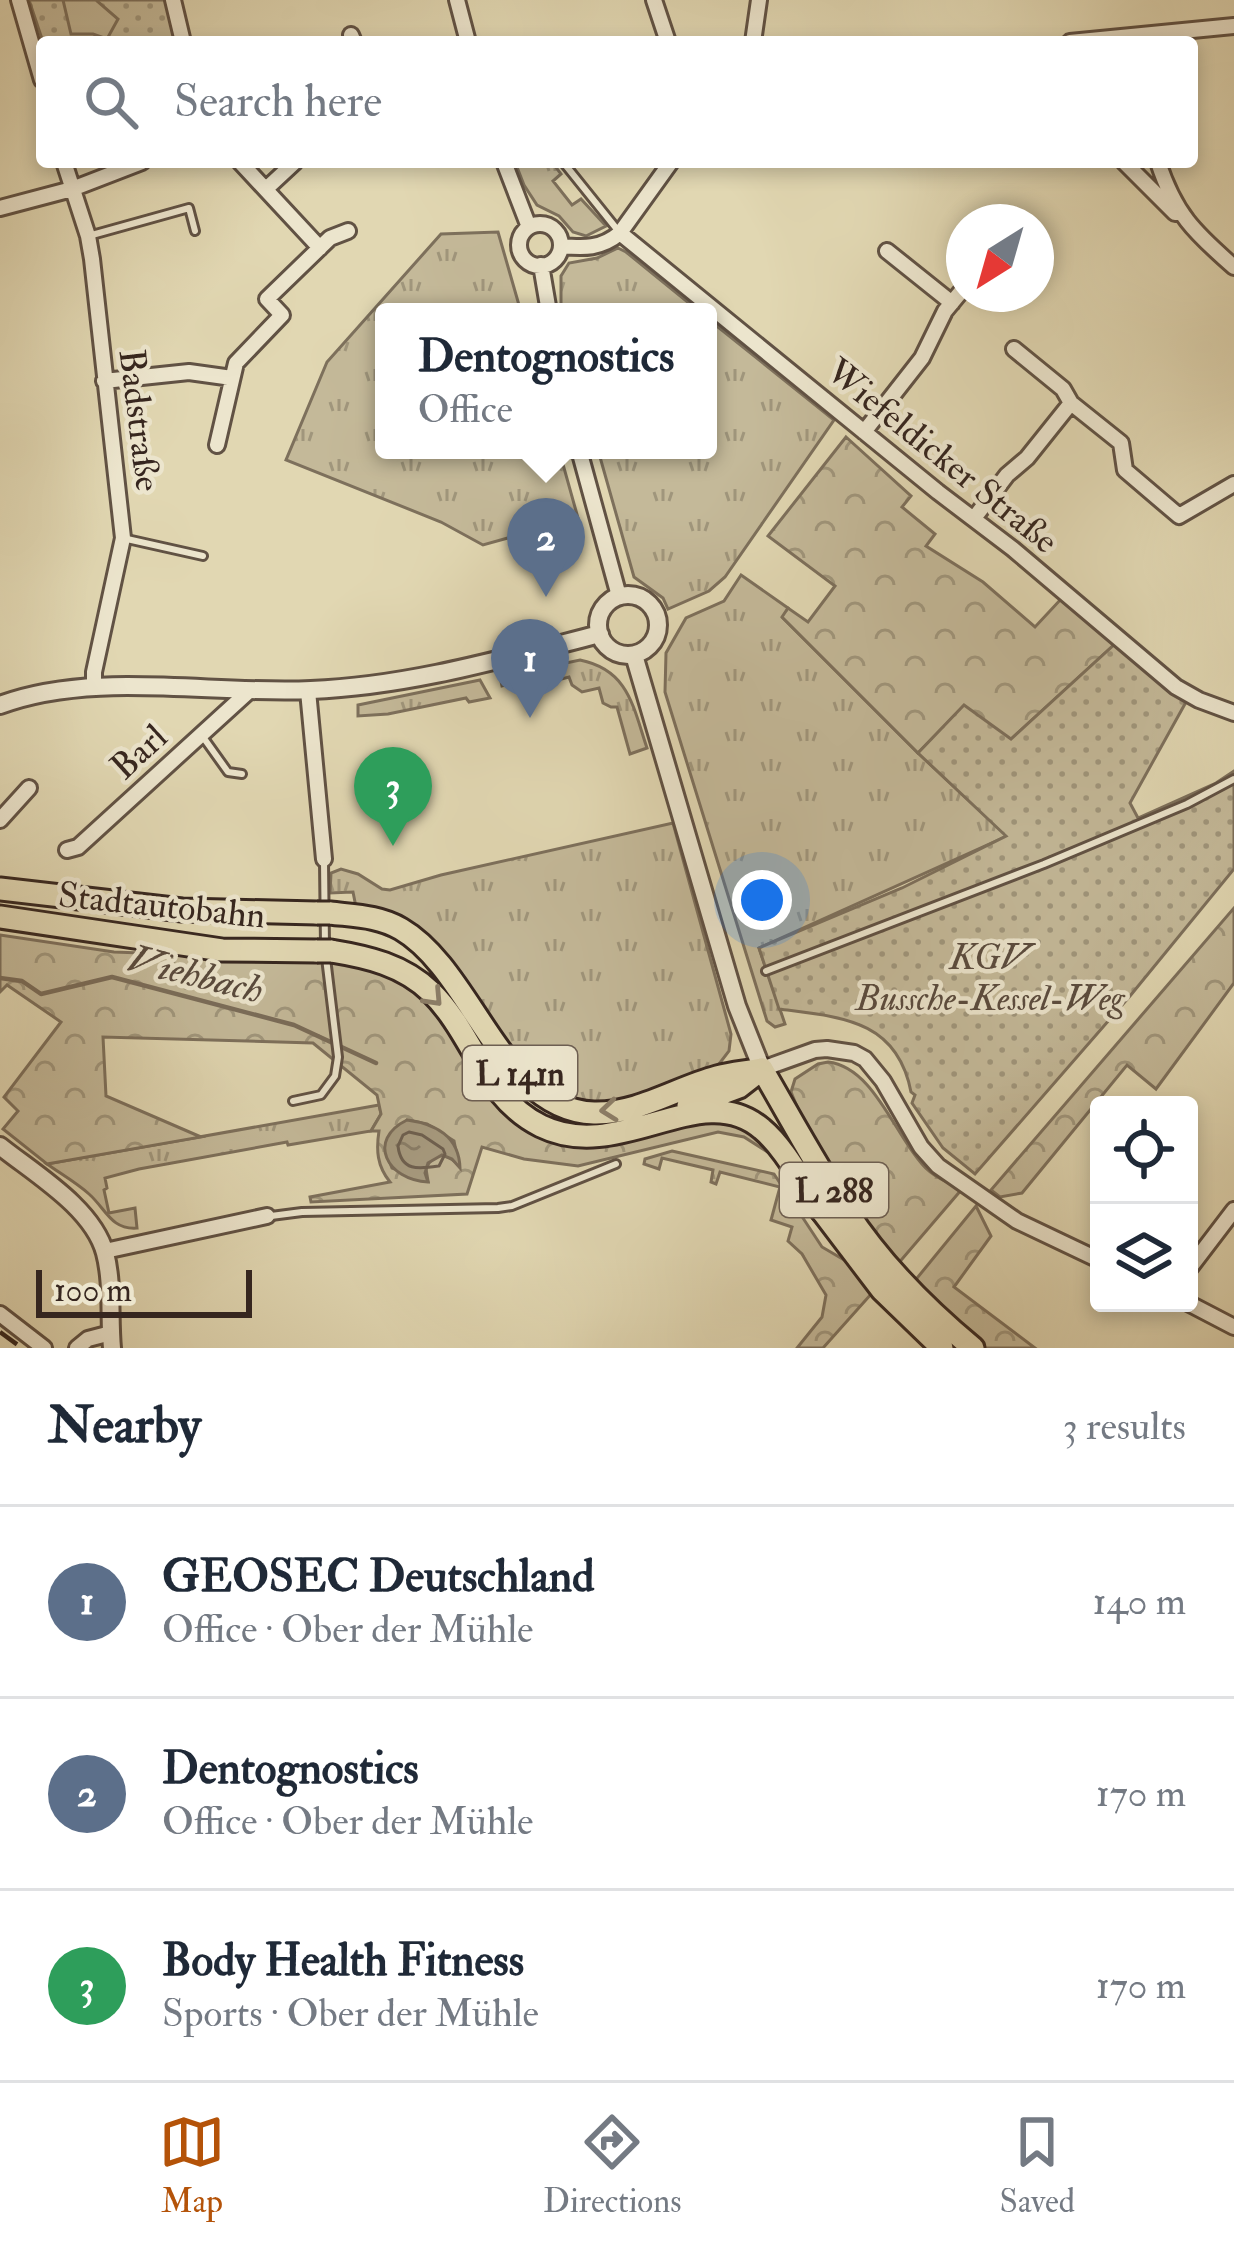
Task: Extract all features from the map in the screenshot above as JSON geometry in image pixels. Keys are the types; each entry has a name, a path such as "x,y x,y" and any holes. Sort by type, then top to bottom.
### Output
{"main road":[{"name":"Stadtautobahn","path":"0,889 182,910 371,917 398,927 434,959 524,1078 543,1096 573,1110 595,1113 631,1108 716,1078 762,1069"},
{"name":"Stadtautobahn","path":"0,917 222,950 324,951 379,961 430,991 497,1091 537,1124 589,1137 615,1135 658,1121"},
{"path":"658,1121 739,1087 762,1069"},
{"name":"L 288","path":"762,1069 783,1135 822,1210"},
{"name":"L 288","path":"762,1069 859,1229 920,1300 973,1348"},
{"name":"L 288","path":"658,1121 718,1111 748,1119 770,1136 882,1290 942,1348"}],"street":[{"path":"19,0 36,59"},
{"path":"173,0 182,36"},
{"path":"457,0 466,36"},
{"path":"654,0 666,36"},
{"path":"754,36 759,0"},
{"path":"1159,36 1234,26"},
{"name":"Badstraße","path":"66,168 88,236 123,538 94,686"},
{"path":"0,208 72,189 126,168"},
{"path":"246,168 320,248"},
{"path":"266,189 289,168"},
{"path":"506,168 529,227"},
{"path":"561,246 596,247 620,233 667,168"},
{"path":"1130,168 1234,267"},
{"path":"1160,168 1187,225"},
{"path":"548,225 561,246 556,258 541,266 526,260 520,248 529,227 548,225"},
{"path":"217,445 236,363 282,315 267,298 330,238 348,231"},
{"name":"Wiefeldicker Straße","path":"620,233 706,303"},
{"path":"887,251 946,298"},
{"path":"541,266 547,303"},
{"name":"Wiefeldicker Straße","path":"717,312 975,517 1176,687 1234,713"},
{"path":"864,432 922,358 947,312"},
{"path":"1014,350 1121,443 1125,470 1179,516 1234,484"},
{"path":"104,381 189,372 232,378"},
{"path":"975,517 1071,403"},
{"path":"582,459 620,596"},
{"path":"620,596 640,597 658,617 652,642 634,655 613,650 600,634 601,613 620,596"},
{"path":"0,704 94,686 248,692 368,687 600,634"},
{"name":"L 288","path":"634,655 737,1006 762,1069"},
{"path":"308,691 324,859"},
{"name":"Barl","path":"67,850 78,847 248,692"},
{"path":"0,820 29,788"},
{"path":"762,1069 814,1050 854,1053 865,1059 938,1166 1017,1221 1090,1256"},
{"path":"0,1146 81,1212 105,1251 111,1340 88,1339 77,1348"},
{"path":"1198,1257 1234,1210"},
{"path":"105,1251 267,1216"},
{"path":"1198,1308 1234,1327"},
{"path":"0,1314 44,1348"}],"lane":[{"name":"Wiefeldicker Straße","path":"567,168 620,233"},
{"path":"88,236 189,208 195,230"},
{"path":"123,538 203,556"},
{"path":"200,734 228,772 242,774"},
{"path":"766,970 1044,864 1187,804 1234,779"},
{"path":"293,1101 314,1099 326,1091 338,1057 327,978 324,859"},
{"path":"267,1216 512,1206 616,1164"}],"green space":[{"path":"29,0 166,0 175,36 41,36"},
{"path":"63,0 96,0 118,19 109,36 71,34"},
{"path":"517,168 556,168 561,174 553,181 572,205 581,199 606,226 586,236 573,232 559,216 537,205"},
{"path":"498,232 518,303 380,303 441,234"},
{"path":"618,248 689,303 561,303 561,276 569,263"},
{"path":"375,308 375,459 562,459 578,518 483,545 441,522 286,460 327,362"},
{"path":"717,326 834,420 725,577 709,591 668,609 663,598 634,577 601,459 717,459"},
{"path":"846,437 911,496 902,507 935,534 926,546 983,582 1035,627 1062,598 1116,643 1010,740 964,706 918,753 782,617 788,608 808,622 835,586 768,536"},
{"path":"741,575 788,608 783,618 1007,836 759,948 785,1024 775,1027 767,1021 665,692 666,653 686,618 724,601"},
{"name":"KGV Bussche-Kessel-Weg","path":"1116,643 1186,702 1130,803 1138,818 1234,771 1234,869 975,1174 943,1148 912,1103 915,1095 904,1068 879,1036 844,1020 779,1009 759,948 902,888 1006,836 918,753 964,705 1011,739"},
{"path":"580,660 619,681 633,705 647,748 630,754 617,707 603,703 599,688 582,692 569,677 523,689 521,681 502,686 500,677"},
{"path":"480,680 490,698 358,716 358,705"},
{"path":"673,823 731,1034 729,1051 716,1068 624,1103 583,1105 534,1080 429,941 356,907 353,892 330,893 331,873 341,869 390,890"},
{"path":"1234,908 1234,983 1156,1089 1127,1065 1102,1096 1090,1096 1090,1110 1022,1193 1000,1197 991,1190"},
{"path":"0,935 114,952 331,960 374,967 421,994 447,1026 486,1092 527,1129 571,1144 613,1145 705,1117 751,1128 777,1158 744,1137 718,1132 578,1166 524,1159 482,1147 467,1194 311,1202 310,1197 390,1182 378,1158 379,1131 371,1131 381,1114 377,1095 313,1043 103,1037 106,1096 201,1137 47,1164 3,1129 18,1111 4,1097 61,1022 7,985 0,992","holes":["407,1120 427,1124 454,1141 459,1166 446,1156 437,1157 426,1169 428,1181 392,1168 386,1153"]},
{"path":"828,1062 858,1076 922,1164 962,1189 897,1265 863,1224 808,1133 791,1092 795,1079"},
{"path":"379,1105 381,1114 371,1131 287,1142 105,1178 109,1213 135,1208 137,1228 115,1222 84,1190 47,1164"},
{"path":"672,1151 774,1174 822,1247 851,1264 873,1292 823,1348 797,1348 822,1317 826,1295 802,1254 788,1241 792,1227 771,1220 780,1187 720,1172 716,1184 711,1182 713,1170 662,1158 659,1169 644,1164 645,1159"},
{"path":"976,1206 991,1236 954,1287 1035,1348 983,1348 913,1283"}],"water":[{"path":"407,1120 444,1134 455,1148 460,1168 442,1155 428,1163 428,1182 414,1180 393,1167 387,1158 387,1138"}],"waterway":[{"name":"Viehbach","path":"0,978 22,981 41,994 112,977 294,1025 376,1063"}],"railway":[{"path":"0,1332 22,1348"}],"place":[{"name":"Dentognostics","path":"546,597"},
{"name":"GEOSEC Deutschland","path":"530,718"},
{"name":"Body Health Fitness","path":"393,846"}]}
